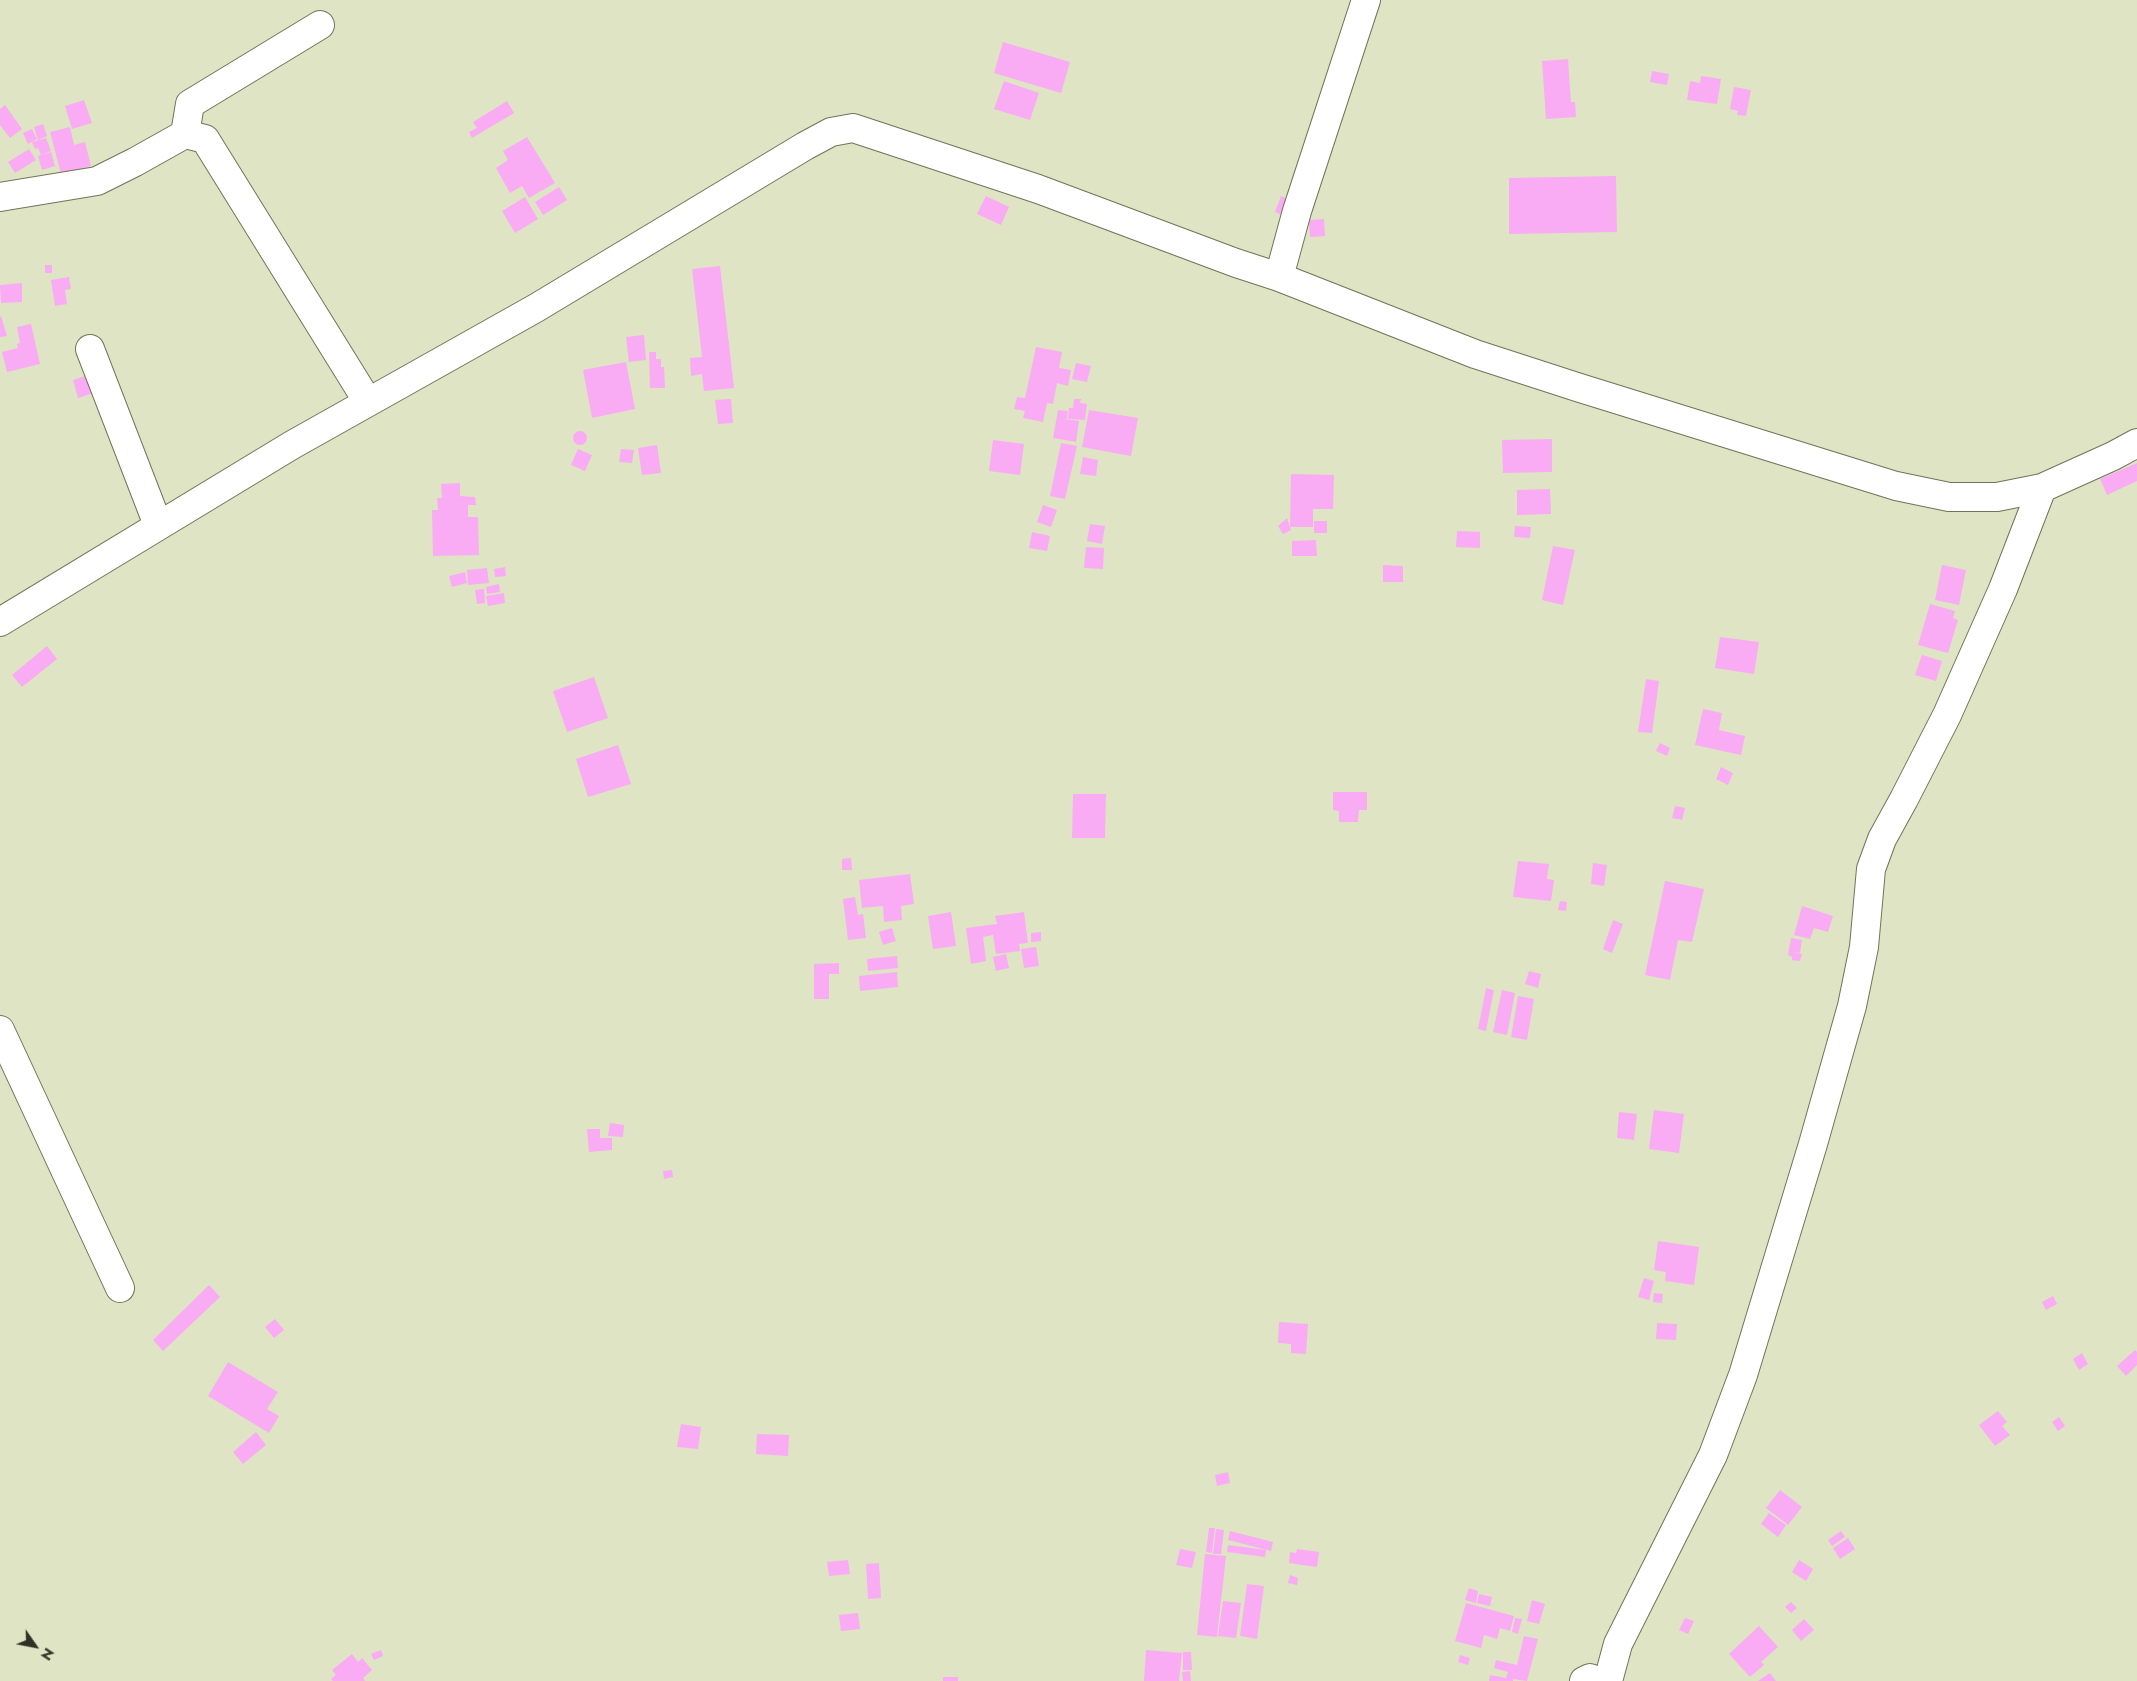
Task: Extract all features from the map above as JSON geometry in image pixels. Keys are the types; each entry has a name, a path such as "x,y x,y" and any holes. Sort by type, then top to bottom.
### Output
{"street":[{"path":"1279,277 1297,211 1366,0"},
{"path":"185,134 190,104 320,25"},
{"path":"0,622 292,445 536,308 805,146 831,132 853,128 1038,188 1236,263 1279,277 1475,354 1896,486 1949,497 1997,497 2042,488 2137,443"},
{"path":"0,197 97,181 185,134 205,139 368,402"},
{"path":"90,349 158,525"},
{"path":"1608,1681 1618,1644 1713,1455 1743,1375 1813,1144 1852,1006 1864,947 1871,868 1882,839 1947,715 2003,589 2042,488"},
{"path":"0,1030 120,1288"},
{"path":"1584,1681 1590,1678 1596,1681"}],"building":[{"path":"1003,42 1070,62 1061,93 994,73"},
{"path":"1568,59 1571,102 1575,102 1576,117 1546,119 1542,61"},
{"path":"1652,71 1669,74 1667,85 1650,82"},
{"path":"1701,76 1721,79 1717,104 1687,100 1690,81 1700,83"},
{"path":"1004,81 1039,93 1030,120 994,109"},
{"path":"1734,87 1751,90 1746,116 1737,115 1738,111 1730,109"},
{"path":"84,100 92,123 72,129 65,106"},
{"path":"507,101 514,113 472,138 469,132 477,128 473,122"},
{"path":"5,105 22,129 10,138 0,125 0,109"},
{"path":"43,124 47,136 38,140 34,127"},
{"path":"70,127 74,145 85,142 91,166 61,174 50,132"},
{"path":"32,129 37,139 28,144 23,133"},
{"path":"527,137 555,183 529,198 522,186 510,193 496,168 508,160 503,151"},
{"path":"46,138 51,151 41,155 38,148 35,149 32,142"},
{"path":"29,149 36,160 15,173 8,162"},
{"path":"51,152 55,166 42,170 38,156"},
{"path":"1616,176 1617,232 1509,234 1509,178"},
{"path":"559,187 567,200 543,215 535,202"},
{"path":"986,196 1009,207 1001,225 977,214"},
{"path":"1281,196 1295,202 1289,218 1275,212"},
{"path":"525,197 538,219 515,233 502,211"},
{"path":"1324,219 1325,236 1310,237 1309,220"},
{"path":"45,265 52,265 52,273 45,273"},
{"path":"720,266 734,388 704,391 702,374 691,376 690,358 702,357 692,269"},
{"path":"69,277 71,289 65,290 67,304 55,306 51,280"},
{"path":"22,283 22,302 1,303 0,285"},
{"path":"0,317 7,336 0,337"},
{"path":"31,324 40,364 7,372 2,352 18,348 17,344 20,343 17,327"},
{"path":"644,335 646,360 629,362 626,337"},
{"path":"1036,347 1062,352 1059,368 1071,370 1068,386 1057,383 1053,404 1047,403 1043,422 1023,418 1025,411 1014,409 1017,397 1025,398"},
{"path":"649,352 656,352 656,359 661,359 661,367 664,367 665,388 650,388"},
{"path":"626,362 635,409 592,418 583,370"},
{"path":"1076,363 1091,366 1087,382 1072,379"},
{"path":"88,375 94,393 78,398 73,380"},
{"path":"731,399 733,423 718,424 715,400"},
{"path":"1074,399 1081,399 1080,403 1087,404 1085,420 1068,419 1069,408 1073,408"},
{"path":"1058,410 1068,411 1067,419 1064,419 1079,421 1076,442 1053,438"},
{"path":"1089,410 1138,418 1131,456 1082,447"},
{"path":"580,431 585,433 587,438 585,443 580,445 575,443 573,438 575,433"},
{"path":"1552,439 1552,472 1503,473 1502,440"},
{"path":"993,440 1024,444 1020,475 989,471"},
{"path":"1061,443 1077,446 1065,499 1050,496"},
{"path":"657,445 661,473 642,475 638,448"},
{"path":"578,449 592,455 585,471 571,465"},
{"path":"621,449 634,450 632,463 619,462"},
{"path":"1083,457 1098,460 1096,476 1080,474"},
{"path":"2137,463 2137,481 2107,495 2100,479"},
{"path":"1291,474 1334,475 1333,509 1313,509 1313,527 1290,527"},
{"path":"460,483 460,496 475,497 476,505 468,505 468,517 478,517 479,555 433,556 432,510 438,510 437,498 442,498 441,484"},
{"path":"1550,489 1551,514 1517,515 1517,490"},
{"path":"1043,505 1057,510 1051,527 1037,522"},
{"path":"1287,518 1291,530 1283,534 1278,526"},
{"path":"1314,521 1327,521 1327,533 1314,533"},
{"path":"1090,524 1105,526 1102,544 1087,541"},
{"path":"1515,526 1531,527 1530,538 1514,537"},
{"path":"1457,531 1480,532 1480,548 1456,547"},
{"path":"1032,532 1050,536 1047,551 1029,548"},
{"path":"1316,540 1317,556 1292,556 1292,541"},
{"path":"1553,546 1575,550 1563,605 1542,600"},
{"path":"1086,547 1104,548 1103,569 1084,568"},
{"path":"1383,565 1403,566 1403,582 1383,582"},
{"path":"1942,565 1966,570 1959,605 1935,600"},
{"path":"505,567 506,576 495,577 494,569"},
{"path":"487,568 489,583 468,585 467,570"},
{"path":"465,572 467,583 452,587 449,576"},
{"path":"499,584 500,592 487,594 486,587"},
{"path":"484,589 485,603 477,604 475,590"},
{"path":"504,593 505,603 488,606 486,596"},
{"path":"1930,604 1955,611 1953,618 1958,620 1948,653 1918,645"},
{"path":"1720,637 1759,642 1754,674 1715,668"},
{"path":"47,646 57,659 22,687 12,675"},
{"path":"1922,655 1942,661 1936,681 1915,675"},
{"path":"594,677 608,718 567,732 553,691"},
{"path":"1646,679 1659,681 1652,733 1638,732"},
{"path":"1703,709 1722,713 1719,730 1745,736 1741,755 1695,745"},
{"path":"1660,743 1670,748 1667,756 1656,751"},
{"path":"618,745 631,784 588,797 576,759"},
{"path":"1721,767 1733,773 1728,785 1716,779"},
{"path":"1333,792 1367,792 1367,810 1359,810 1358,822 1339,822 1339,811 1333,810"},
{"path":"1073,794 1106,794 1105,838 1072,838"},
{"path":"1675,806 1685,808 1682,820 1672,818"},
{"path":"851,858 852,870 842,870 842,859"},
{"path":"1518,861 1549,864 1547,879 1554,880 1551,901 1513,897"},
{"path":"1593,863 1607,865 1604,886 1591,884"},
{"path":"910,874 914,904 901,906 902,920 884,922 883,906 862,908 859,880"},
{"path":"1665,881 1704,889 1692,942 1678,940 1670,980 1645,975"},
{"path":"855,897 858,915 863,914 866,938 848,940 843,899"},
{"path":"1560,901 1567,902 1566,911 1558,910"},
{"path":"1802,906 1833,916 1828,932 1814,928 1810,939 1794,935"},
{"path":"951,912 956,946 933,949 928,916"},
{"path":"1024,912 1028,943 1019,944 1020,951 996,954 993,935 983,937 986,961 971,964 966,928 997,924 995,916"},
{"path":"1613,920 1623,924 1612,953 1603,949"},
{"path":"892,928 896,941 883,945 879,932"},
{"path":"1041,932 1041,941 1031,942 1031,933"},
{"path":"1791,938 1802,940 1800,953 1792,952 1802,954 1800,961 1792,960 1792,957 1788,955"},
{"path":"1036,947 1039,966 1024,968 1021,949"},
{"path":"1006,954 1009,968 996,971 993,957"},
{"path":"897,956 898,968 868,971 867,959"},
{"path":"839,963 839,974 829,974 829,999 814,999 814,964"},
{"path":"1529,971 1541,974 1538,988 1525,984"},
{"path":"897,972 898,987 860,991 859,976"},
{"path":"1486,988 1494,990 1486,1031 1478,1029"},
{"path":"1502,990 1515,993 1507,1035 1493,1032"},
{"path":"1518,996 1534,999 1527,1040 1511,1037"},
{"path":"1654,1110 1684,1114 1679,1153 1649,1149"},
{"path":"1619,1112 1637,1114 1634,1140 1617,1138"},
{"path":"610,1123 624,1125 623,1137 608,1136"},
{"path":"587,1129 600,1129 600,1138 612,1138 612,1150 589,1152"},
{"path":"672,1170 673,1177 664,1179 663,1171"},
{"path":"1658,1241 1699,1247 1694,1285 1665,1281 1666,1272 1654,1270"},
{"path":"1644,1278 1654,1281 1649,1300 1638,1297"},
{"path":"209,1285 220,1297 163,1351 153,1340"},
{"path":"1654,1293 1663,1294 1662,1303 1653,1302"},
{"path":"2053,1296 2057,1304 2046,1310 2042,1302"},
{"path":"275,1319 284,1330 274,1338 265,1327"},
{"path":"1279,1322 1308,1324 1306,1354 1291,1353 1291,1344 1278,1343"},
{"path":"1657,1323 1677,1324 1676,1340 1656,1339"},
{"path":"2135,1350 2137,1352 2137,1365 2126,1376 2117,1366"},
{"path":"2082,1353 2088,1364 2079,1370 2073,1359"},
{"path":"228,1362 278,1392 267,1409 279,1416 269,1433 208,1396"},
{"path":"1998,1411 2007,1422 2002,1426 2010,1435 1995,1446 1979,1425"},
{"path":"2059,1417 2065,1426 2058,1431 2052,1422"},
{"path":"681,1424 701,1427 698,1449 677,1447"},
{"path":"256,1432 266,1445 243,1464 233,1452"},
{"path":"757,1434 789,1435 788,1456 756,1454"},
{"path":"1228,1472 1230,1483 1217,1486 1215,1475"},
{"path":"1780,1490 1802,1507 1788,1525 1766,1508"},
{"path":"1769,1513 1786,1525 1778,1537 1761,1524"},
{"path":"1209,1528 1215,1528 1212,1553 1206,1552"},
{"path":"1216,1529 1224,1530 1221,1554 1213,1554"},
{"path":"1230,1531 1273,1542 1271,1551 1228,1540"},
{"path":"1841,1531 1845,1537 1832,1546 1828,1540"},
{"path":"1848,1538 1855,1549 1840,1559 1833,1548"},
{"path":"1228,1545 1266,1550 1265,1557 1227,1552"},
{"path":"1180,1549 1196,1552 1192,1568 1176,1565"},
{"path":"1297,1549 1319,1552 1317,1567 1289,1563 1290,1552 1296,1553"},
{"path":"1205,1554 1226,1556 1217,1637 1197,1635"},
{"path":"848,1560 850,1574 829,1576 827,1562"},
{"path":"1799,1560 1813,1569 1806,1581 1792,1572"},
{"path":"879,1563 881,1598 868,1599 866,1564"},
{"path":"1290,1575 1298,1578 1297,1585 1288,1583"},
{"path":"1247,1584 1264,1586 1257,1639 1240,1636"},
{"path":"1469,1588 1478,1591 1476,1603 1465,1600"},
{"path":"1479,1594 1492,1597 1490,1606 1477,1603"},
{"path":"1532,1600 1545,1604 1539,1624 1527,1621"},
{"path":"1223,1601 1241,1603 1236,1638 1218,1636"},
{"path":"1791,1602 1797,1608 1791,1613 1785,1607"},
{"path":"1466,1603 1514,1616 1510,1631 1500,1628 1497,1639 1484,1635 1481,1648 1455,1641"},
{"path":"858,1613 860,1629 841,1631 839,1615"},
{"path":"1515,1618 1522,1619 1518,1634 1512,1632"},
{"path":"1685,1618 1694,1621 1688,1634 1679,1630"},
{"path":"1804,1619 1814,1630 1801,1641 1792,1630"},
{"path":"1759,1626 1778,1647 1761,1662 1764,1665 1750,1677 1729,1654"},
{"path":"1524,1636 1538,1639 1527,1681 1513,1679 1513,1681 1489,1681 1490,1675 1506,1678 1508,1672 1494,1668 1496,1660 1517,1665"},
{"path":"381,1650 383,1656 374,1660 371,1654"},
{"path":"1146,1650 1182,1653 1179,1681 1144,1681"},
{"path":"1183,1652 1191,1652 1192,1670 1183,1670"},
{"path":"352,1654 358,1662 362,1658 372,1670 363,1678 365,1681 333,1681 331,1679 336,1675 332,1670"},
{"path":"1460,1655 1470,1658 1468,1665 1458,1662"},
{"path":"1190,1671 1191,1681 1183,1681 1182,1672"},
{"path":"1770,1673 1776,1681 1758,1681"},
{"path":"943,1677 958,1677 958,1681 943,1681"}]}
